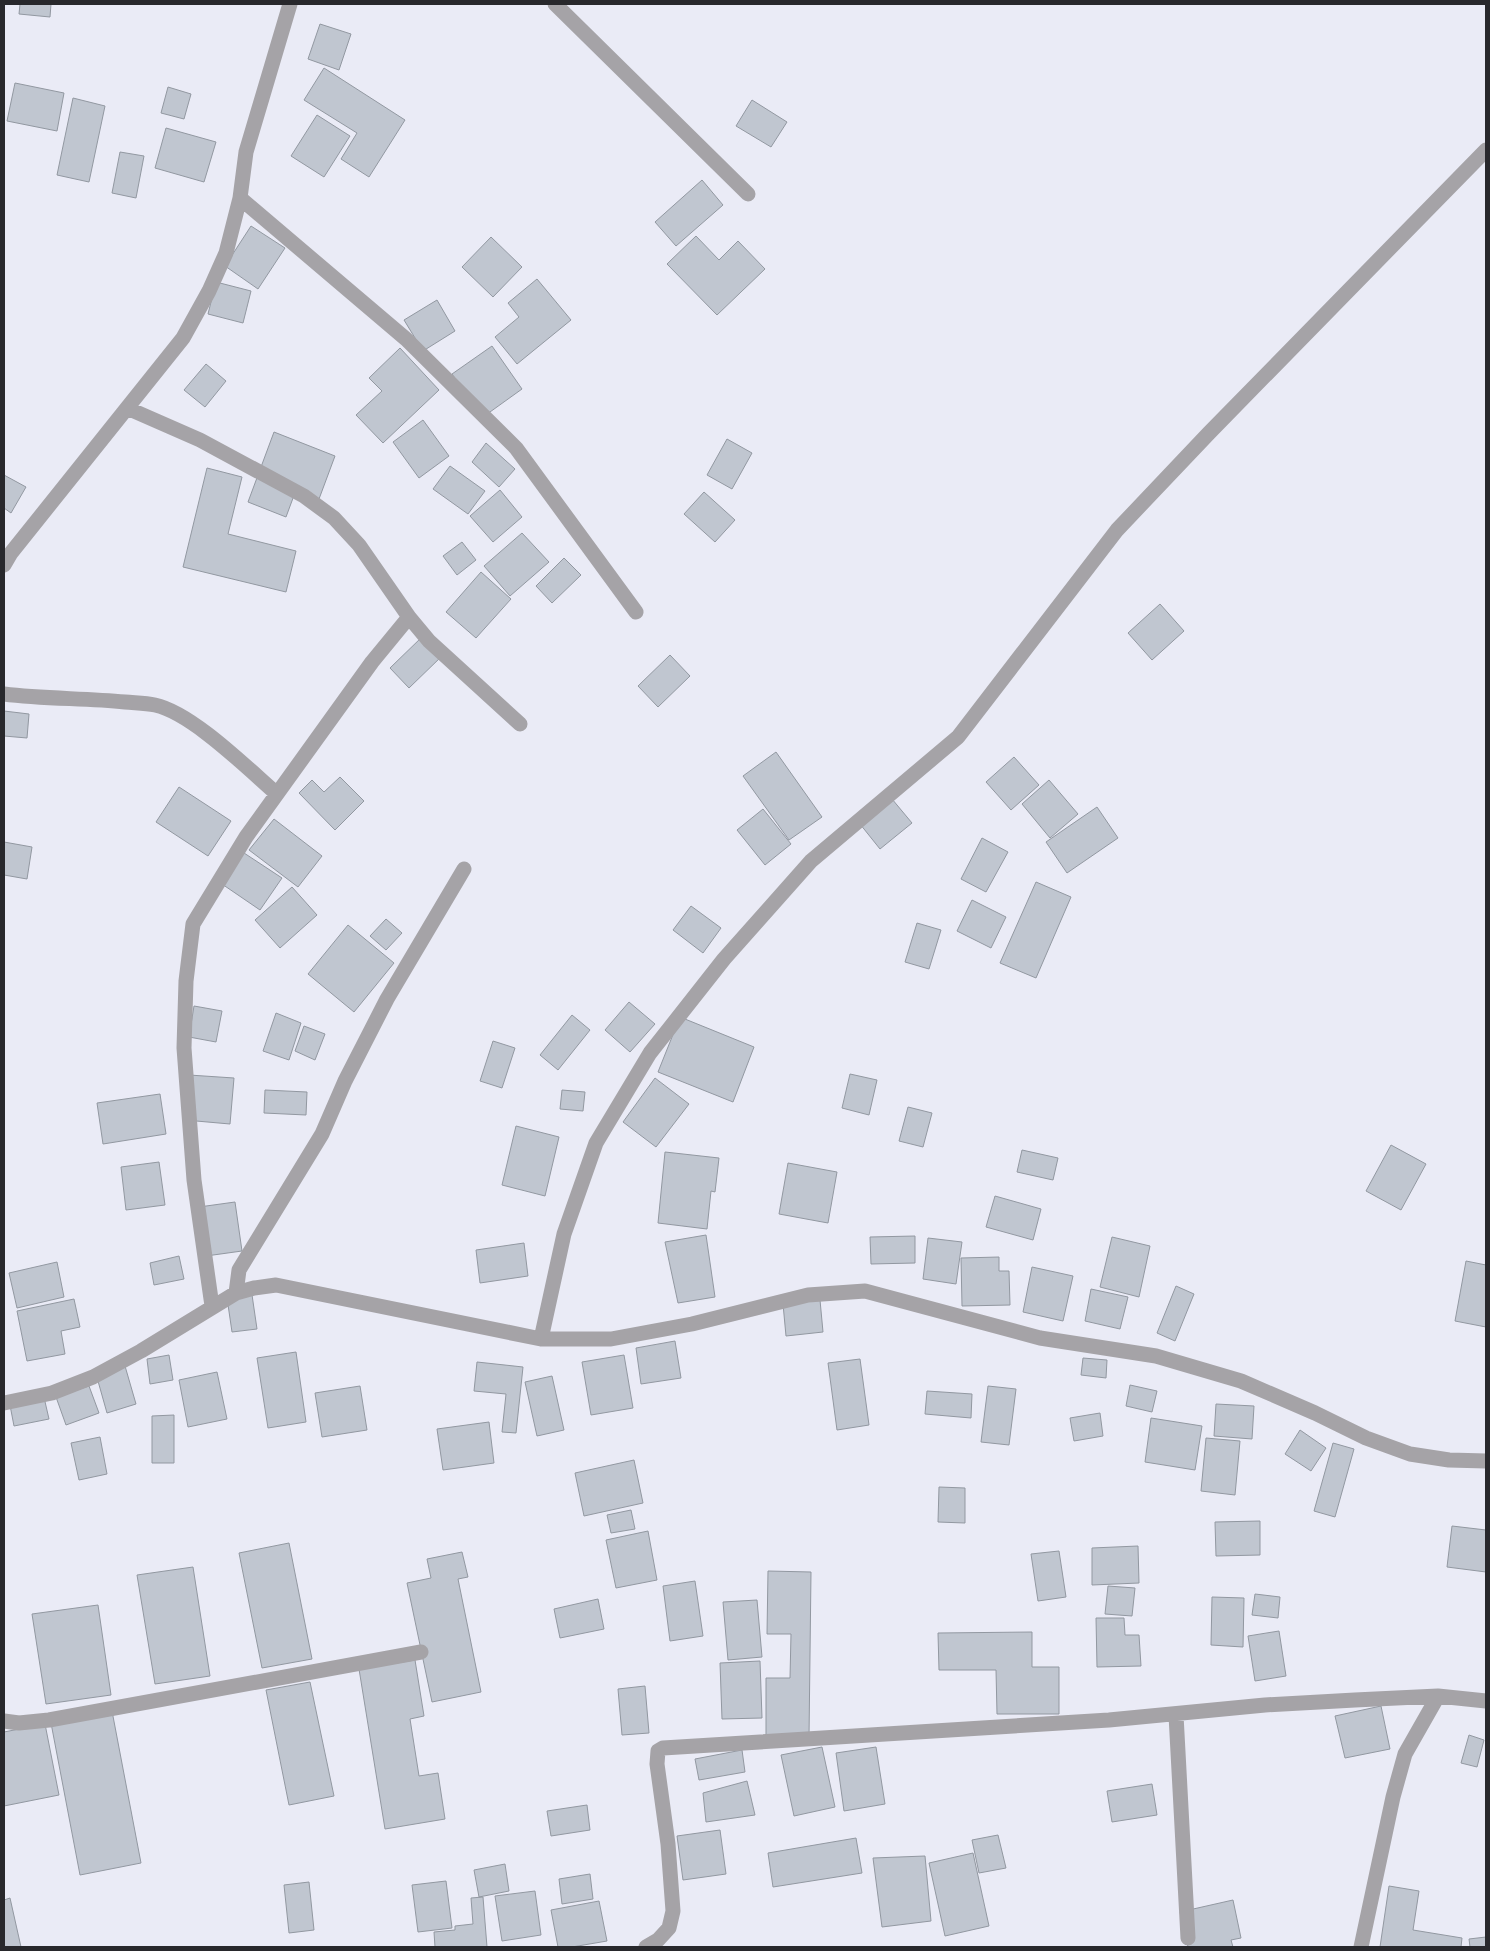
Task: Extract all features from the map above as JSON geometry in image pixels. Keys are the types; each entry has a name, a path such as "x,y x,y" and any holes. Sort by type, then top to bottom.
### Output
{"street":[{"path":"4,565 11,553 183,338 209,291 226,253 240,198 246,152 290,4"},
{"path":"555,4 748,194"},
{"path":"541,1339 564,1234 596,1143 650,1053 724,959 811,861 958,736 1117,530 1486,150"},
{"path":"240,198 406,339 516,448 636,612"},
{"path":"127,408 200,440 304,496 334,518 359,546 409,617 429,640 520,724"},
{"path":"212,1306 194,1180 184,1048 186,981 193,924 236,853 277,794 372,662 409,617"},
{"path":"4,694 156,705 174,712 194,724 277,794"},
{"path":"236,1293 239,1270 322,1134 345,1081 387,999 464,869"},
{"path":"4,1403 52,1393 93,1377 141,1351 212,1306 236,1293 254,1288 276,1286 541,1339 611,1339 692,1324 808,1295 865,1291 1040,1338 1156,1356 1241,1381 1315,1412 1366,1438 1410,1454 1449,1460 1486,1461"},
{"path":"4,1721 19,1723 49,1720 421,1652"},
{"path":"1361,1947 1393,1797 1405,1754 1438,1696"},
{"path":"646,1947 658,1940 669,1928 672,1911 668,1844 657,1764 658,1751 663,1748 1176,1715 1265,1705 1438,1696 1486,1702"},
{"path":"1176,1715 1188,1938"}],"building":[{"path":"20,4 51,4 50,17 19,14"},
{"path":"320,24 351,34 339,70 308,59"},
{"path":"324,68 405,120 369,177 341,159 357,133 304,100"},
{"path":"15,83 64,93 57,131 7,121"},
{"path":"168,87 191,94 184,119 161,113"},
{"path":"73,98 105,106 89,182 57,175"},
{"path":"752,100 787,122 771,147 736,126"},
{"path":"317,115 350,136 324,177 291,156"},
{"path":"166,128 216,142 204,182 155,168"},
{"path":"120,152 144,156 136,198 112,193"},
{"path":"702,180 723,205 676,246 655,222"},
{"path":"251,226 285,248 258,289 225,266"},
{"path":"696,236 719,260 738,241 765,269 717,315 667,264"},
{"path":"491,237 522,267 493,297 462,267"},
{"path":"537,279 571,320 517,364 495,337 519,317 508,303"},
{"path":"216,282 251,291 243,323 208,314"},
{"path":"437,300 455,331 423,351 404,320"},
{"path":"492,346 522,389 483,417 452,374"},
{"path":"400,348 439,390 383,443 356,415 382,391 369,378"},
{"path":"206,364 226,381 205,407 184,390"},
{"path":"423,420 449,456 419,478 393,442"},
{"path":"274,432 335,456 319,499 296,490 286,517 248,502"},
{"path":"727,439 752,453 732,489 707,475"},
{"path":"486,443 515,469 499,487 472,462"},
{"path":"450,466 485,491 468,514 433,489"},
{"path":"207,468 242,477 228,534 296,551 286,592 183,567"},
{"path":"4,475 26,487 11,513 4,508"},
{"path":"500,490 522,517 493,542 470,516"},
{"path":"704,492 735,520 715,542 684,514"},
{"path":"522,533 549,562 510,596 484,566"},
{"path":"462,542 476,560 457,575 443,556"},
{"path":"564,558 581,575 552,603 536,586"},
{"path":"481,572 511,599 476,638 446,612"},
{"path":"1160,604 1184,631 1152,660 1128,633"},
{"path":"423,636 442,656 409,688 390,668"},
{"path":"670,655 690,676 658,707 638,686"},
{"path":"4,711 29,714 27,738 4,736"},
{"path":"776,752 822,817 789,840 743,776"},
{"path":"1014,757 1039,785 1011,810 986,782"},
{"path":"340,777 364,801 335,830 299,793 312,780 324,792"},
{"path":"1049,780 1078,814 1050,838 1022,804"},
{"path":"179,787 231,821 208,856 156,822"},
{"path":"887,793 912,823 880,849 856,819"},
{"path":"1097,807 1118,838 1067,873 1046,842"},
{"path":"763,809 791,844 765,865 737,830"},
{"path":"274,819 322,856 298,887 249,850"},
{"path":"982,838 1008,852 986,892 961,879"},
{"path":"4,842 32,847 27,879 4,875"},
{"path":"241,851 282,878 260,910 219,882"},
{"path":"1036,882 1071,897 1036,978 1000,963"},
{"path":"292,887 317,915 280,948 255,920"},
{"path":"972,900 1006,917 991,948 957,931"},
{"path":"691,906 721,928 703,953 673,930"},
{"path":"386,919 402,933 386,950 370,936"},
{"path":"917,923 941,930 929,969 905,962"},
{"path":"348,925 394,963 354,1012 308,974"},
{"path":"629,1002 655,1024 630,1052 605,1030"},
{"path":"194,1006 222,1011 216,1042 189,1037"},
{"path":"276,1013 301,1023 289,1060 263,1051"},
{"path":"572,1015 590,1030 558,1070 540,1055"},
{"path":"680,1017 754,1047 733,1102 658,1072"},
{"path":"304,1026 325,1034 315,1060 295,1051"},
{"path":"493,1041 515,1048 502,1088 480,1081"},
{"path":"850,1074 877,1080 869,1115 842,1108"},
{"path":"189,1075 234,1078 230,1124 185,1120"},
{"path":"655,1078 689,1104 656,1147 623,1122"},
{"path":"265,1090 307,1092 306,1115 264,1113"},
{"path":"562,1090 585,1092 583,1111 560,1109"},
{"path":"160,1094 166,1134 103,1144 97,1103"},
{"path":"908,1107 932,1113 923,1147 899,1141"},
{"path":"516,1126 559,1137 545,1196 502,1185"},
{"path":"1391,1145 1426,1164 1401,1210 1366,1191"},
{"path":"1022,1150 1058,1158 1053,1180 1017,1172"},
{"path":"665,1152 719,1158 715,1192 711,1191 707,1229 658,1223"},
{"path":"159,1162 165,1205 126,1210 121,1167"},
{"path":"788,1163 837,1172 828,1223 779,1214"},
{"path":"995,1196 1041,1209 1033,1240 986,1227"},
{"path":"235,1202 242,1251 206,1256 199,1207"},
{"path":"706,1235 715,1297 678,1303 665,1242"},
{"path":"915,1236 915,1263 871,1264 870,1237"},
{"path":"1112,1237 1150,1246 1139,1297 1100,1287"},
{"path":"928,1238 962,1242 956,1284 923,1279"},
{"path":"524,1243 528,1276 480,1283 476,1250"},
{"path":"179,1256 184,1279 154,1285 150,1263"},
{"path":"999,1257 999,1271 1009,1271 1010,1305 962,1306 961,1258"},
{"path":"1466,1261 1486,1265 1486,1327 1455,1321"},
{"path":"57,1262 64,1297 17,1308 9,1273"},
{"path":"1032,1267 1073,1276 1063,1321 1023,1312"},
{"path":"1176,1286 1194,1294 1175,1341 1157,1333"},
{"path":"251,1288 257,1329 232,1332 226,1291"},
{"path":"1091,1289 1128,1297 1120,1329 1085,1321"},
{"path":"74,1299 80,1327 61,1331 65,1354 27,1361 17,1311"},
{"path":"820,1300 823,1332 786,1336 783,1304"},
{"path":"675,1341 681,1378 641,1384 636,1348"},
{"path":"296,1352 306,1422 268,1428 257,1358"},
{"path":"169,1355 173,1380 150,1384 147,1359"},
{"path":"624,1355 633,1408 591,1415 582,1362"},
{"path":"1083,1358 1107,1360 1106,1378 1081,1375"},
{"path":"860,1359 869,1425 837,1430 828,1363"},
{"path":"477,1362 523,1367 516,1433 502,1432 506,1394 474,1391"},
{"path":"125,1366 136,1404 107,1413 96,1374"},
{"path":"217,1372 227,1419 188,1427 179,1380"},
{"path":"552,1376 564,1430 537,1436 525,1382"},
{"path":"1130,1385 1157,1391 1152,1412 1126,1406"},
{"path":"89,1386 99,1413 66,1425 56,1397"},
{"path":"360,1386 367,1430 322,1437 315,1393"},
{"path":"988,1386 1016,1389 1009,1445 981,1442"},
{"path":"927,1391 972,1394 971,1418 925,1414"},
{"path":"43,1393 49,1419 14,1426 9,1400"},
{"path":"1216,1404 1254,1406 1252,1439 1214,1436"},
{"path":"1100,1413 1103,1436 1074,1441 1070,1418"},
{"path":"174,1415 174,1463 152,1463 152,1416"},
{"path":"1151,1418 1202,1426 1195,1470 1145,1462"},
{"path":"489,1422 494,1463 443,1470 437,1429"},
{"path":"1300,1430 1326,1448 1311,1471 1285,1454"},
{"path":"100,1437 107,1474 79,1480 71,1443"},
{"path":"1206,1438 1240,1441 1235,1495 1201,1491"},
{"path":"1333,1443 1354,1449 1335,1517 1314,1511"},
{"path":"634,1460 643,1503 584,1516 575,1473"},
{"path":"939,1487 965,1488 965,1523 938,1522"},
{"path":"631,1510 635,1529 611,1533 607,1515"},
{"path":"1260,1521 1260,1555 1216,1556 1215,1522"},
{"path":"1452,1526 1486,1530 1486,1572 1447,1567"},
{"path":"648,1531 657,1580 616,1588 606,1540"},
{"path":"289,1543 312,1659 262,1668 239,1553"},
{"path":"1138,1546 1139,1583 1092,1585 1092,1548"},
{"path":"1059,1551 1066,1597 1038,1601 1031,1554"},
{"path":"462,1552 468,1577 458,1579 481,1692 432,1702 407,1583 431,1578 427,1559"},
{"path":"193,1567 210,1676 155,1684 137,1575"},
{"path":"768,1571 811,1572 809,1737 766,1736 766,1678 790,1678 791,1634 767,1634"},
{"path":"695,1581 703,1636 670,1641 663,1586"},
{"path":"1108,1586 1135,1588 1132,1616 1105,1614"},
{"path":"1255,1594 1280,1597 1278,1618 1252,1615"},
{"path":"1212,1597 1244,1598 1243,1647 1211,1645"},
{"path":"598,1599 604,1629 560,1638 554,1609"},
{"path":"757,1600 762,1657 728,1660 723,1602"},
{"path":"98,1605 111,1695 46,1704 32,1614"},
{"path":"1096,1618 1124,1618 1125,1635 1139,1635 1141,1666 1097,1667"},
{"path":"1279,1631 1286,1676 1255,1681 1248,1636"},
{"path":"1032,1632 1032,1667 1059,1667 1059,1714 997,1714 996,1670 939,1670 938,1633"},
{"path":"415,1660 424,1716 410,1719 419,1776 438,1773 445,1819 385,1829 359,1669"},
{"path":"760,1661 762,1718 722,1719 720,1663"},
{"path":"310,1682 334,1796 289,1805 266,1690"},
{"path":"645,1686 649,1733 622,1735 618,1689"},
{"path":"1381,1706 1390,1749 1345,1758 1335,1716"},
{"path":"112,1711 141,1863 80,1875 51,1723"},
{"path":"45,1724 59,1795 4,1806 4,1732"},
{"path":"1469,1735 1484,1740 1477,1767 1461,1763"},
{"path":"822,1747 835,1807 794,1816 781,1755"},
{"path":"876,1747 885,1804 844,1811 836,1753"},
{"path":"742,1750 745,1772 699,1780 695,1759"},
{"path":"747,1781 755,1815 706,1822 703,1793"},
{"path":"1152,1784 1157,1815 1112,1822 1107,1791"},
{"path":"587,1805 590,1830 551,1836 547,1811"},
{"path":"720,1830 726,1874 683,1880 677,1836"},
{"path":"998,1835 1006,1868 979,1873 972,1840"},
{"path":"856,1838 862,1873 773,1887 768,1853"},
{"path":"973,1853 989,1926 945,1936 929,1863"},
{"path":"925,1856 931,1921 882,1927 873,1858"},
{"path":"505,1864 509,1891 479,1897 474,1870"},
{"path":"590,1874 593,1899 562,1904 559,1879"},
{"path":"446,1881 452,1928 418,1932 412,1885"},
{"path":"309,1882 314,1930 289,1933 284,1885"},
{"path":"1389,1886 1419,1891 1413,1930 1462,1938 1461,1947 1380,1947"},
{"path":"535,1891 541,1935 502,1941 495,1896"},
{"path":"483,1897 487,1947 435,1947 434,1932 455,1930 455,1926 473,1924 471,1898"},
{"path":"10,1898 21,1947 4,1947 4,1900"},
{"path":"1233,1900 1241,1938 1231,1940 1233,1947 1188,1947 1180,1912"},
{"path":"599,1901 607,1941 572,1947 558,1947 551,1910"},
{"path":"1486,1937 1486,1947 1470,1947 1469,1939"}]}
